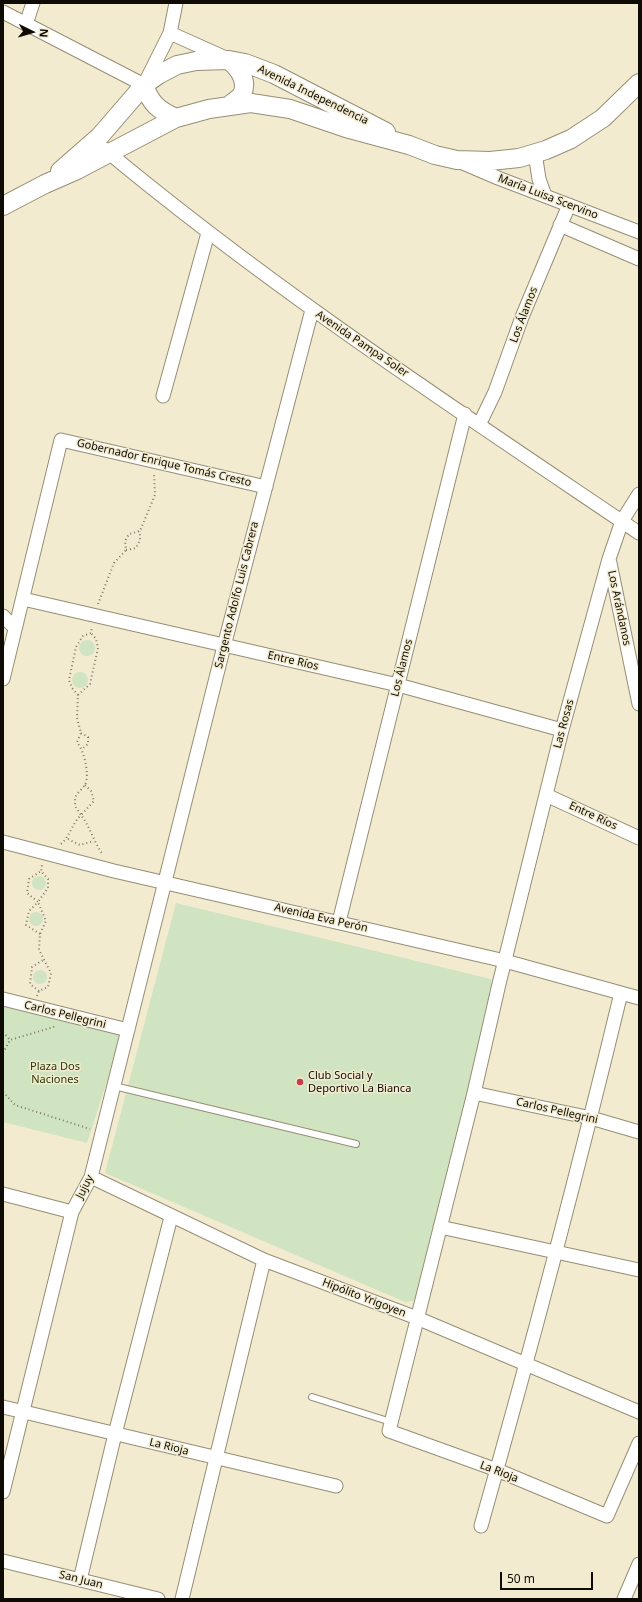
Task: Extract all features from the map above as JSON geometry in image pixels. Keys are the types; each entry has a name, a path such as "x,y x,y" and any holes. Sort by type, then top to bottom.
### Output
{"main road":[{"name":"Avenida Independencia","path":"45,184 94,141 121,114 144,85 158,74 177,65 196,61 229,60 245,63 274,74 352,113 409,145"},
{"path":"229,60 242,72 244,83 242,94 230,105"},
{"name":"Avenida Independencia","path":"3,206 45,184 77,170 176,118 230,105 251,104 290,109 346,128 409,145 435,155 458,160 490,161 519,158 571,139 603,118 639,83"},
{"path":"144,85 150,100 163,112 176,118"}],"street":[{"path":"26,24 33,3"},
{"path":"3,12 144,85 170,33 176,3"},
{"path":"170,33 229,60"},
{"name":"Avenida Pampa Soler","path":"94,141 208,233 312,310 639,533"},
{"path":"535,153 539,179 545,196"},
{"name":"María Luisa Scervino","path":"458,160 545,196 639,232"},
{"name":"Los Álamos","path":"479,425 495,392 522,317 569,205"},
{"path":"560,225 639,259"},
{"path":"163,396 208,233"},
{"name":"Sargento Adolfo Luis Cabrera","path":"166,882 224,646 312,310"},
{"name":"Los Álamos","path":"339,922 465,414"},
{"name":"Gobernador Enrique Tomás Cresto","path":"23,598 62,440 266,487"},
{"name":"Las Rosas","path":"390,1426 474,1093 562,730 609,560 622,522 639,494"},
{"name":"Los Arándanos","path":"609,560 637,682 639,704"},
{"path":"3,679 23,598"},
{"name":"Entre Ríos","path":"23,598 224,646 398,685 562,730"},
{"path":"3,616 15,628"},
{"name":"Entre Ríos","path":"546,795 639,838"},
{"name":"Avenida Eva Perón","path":"3,842 114,871 505,961 639,998"},
{"name":"Jujuy","path":"3,1492 72,1212 91,1177 166,882"},
{"path":"481,1526 527,1364 591,1118 621,993"},
{"name":"Carlos Pellegrini","path":"3,999 128,1030"},
{"name":"Carlos Pellegrini","path":"474,1093 591,1118 639,1132"},
{"name":"Hipólito Yrigoyen","path":"91,1177 171,1217 264,1260 417,1318 639,1412"},
{"path":"3,1194 72,1212"},
{"path":"80,1580 115,1434 171,1217"},
{"path":"440,1227 639,1270"},
{"path":"182,1599 264,1260"},
{"name":"La Rioja","path":"3,1407 336,1486"},
{"name":"La Rioja","path":"390,1426 607,1516 639,1443"},
{"name":"San Juan","path":"3,1561 158,1599"},
{"path":"624,1599 639,1564"}],"lane":[{"path":"114,1086 356,1144"},
{"path":"312,1397 390,1426"}],"path":[{"path":"78,695 90,684 98,648 96,639 91,633 94,615 114,563 126,550 136,548 140,540 140,531 155,495 153,461"},
{"path":"126,550 125,541 129,534 140,531"},
{"path":"91,633 83,636 76,647 69,680 72,688 78,695 77,718 81,733 77,742 82,749 86,772 85,785 75,798 75,806 88,825 94,841 114,871"},
{"path":"81,733 88,737 88,744 82,749"},
{"path":"40,934 26,925 29,911 38,902 48,888 48,879 42,871 43,861 68,839 74,823 94,800 91,791 85,785"},
{"path":"68,839 80,845 94,841"},
{"path":"32,1006 39,991 48,987 50,973 39,950 40,934 46,921 38,902 27,893 29,878 42,871"},
{"path":"39,991 30,984 32,967 43,960"},
{"path":"3,1054 10,1040 60,1025"},
{"path":"3,1032 10,1040"},
{"path":"3,1092 16,1105 102,1133"}],"green space":[{"path":"87,640 93,642 95,648 93,654 87,656 81,654 79,648 81,642"},
{"path":"80,672 86,674 88,680 86,686 80,688 74,686 72,680 74,674"},
{"path":"39,876 44,878 46,883 44,888 39,890 34,888 32,883 34,878"},
{"name":"Club Social y Deportivo La Bianca","path":"176,903 491,979 494,992 417,1300 405,1302 105,1173"},
{"path":"33,912 39,912 43,916 43,922 39,926 33,926 29,922 29,916"},
{"path":"40,970 45,972 47,977 45,982 40,984 35,982 33,977 35,972"},
{"name":"Plaza Dos Naciones","path":"3,1005 122,1035 87,1143 3,1122"}],"place":[{"name":"Club Social y Deportivo La Bianca","path":"300,1082"}]}
